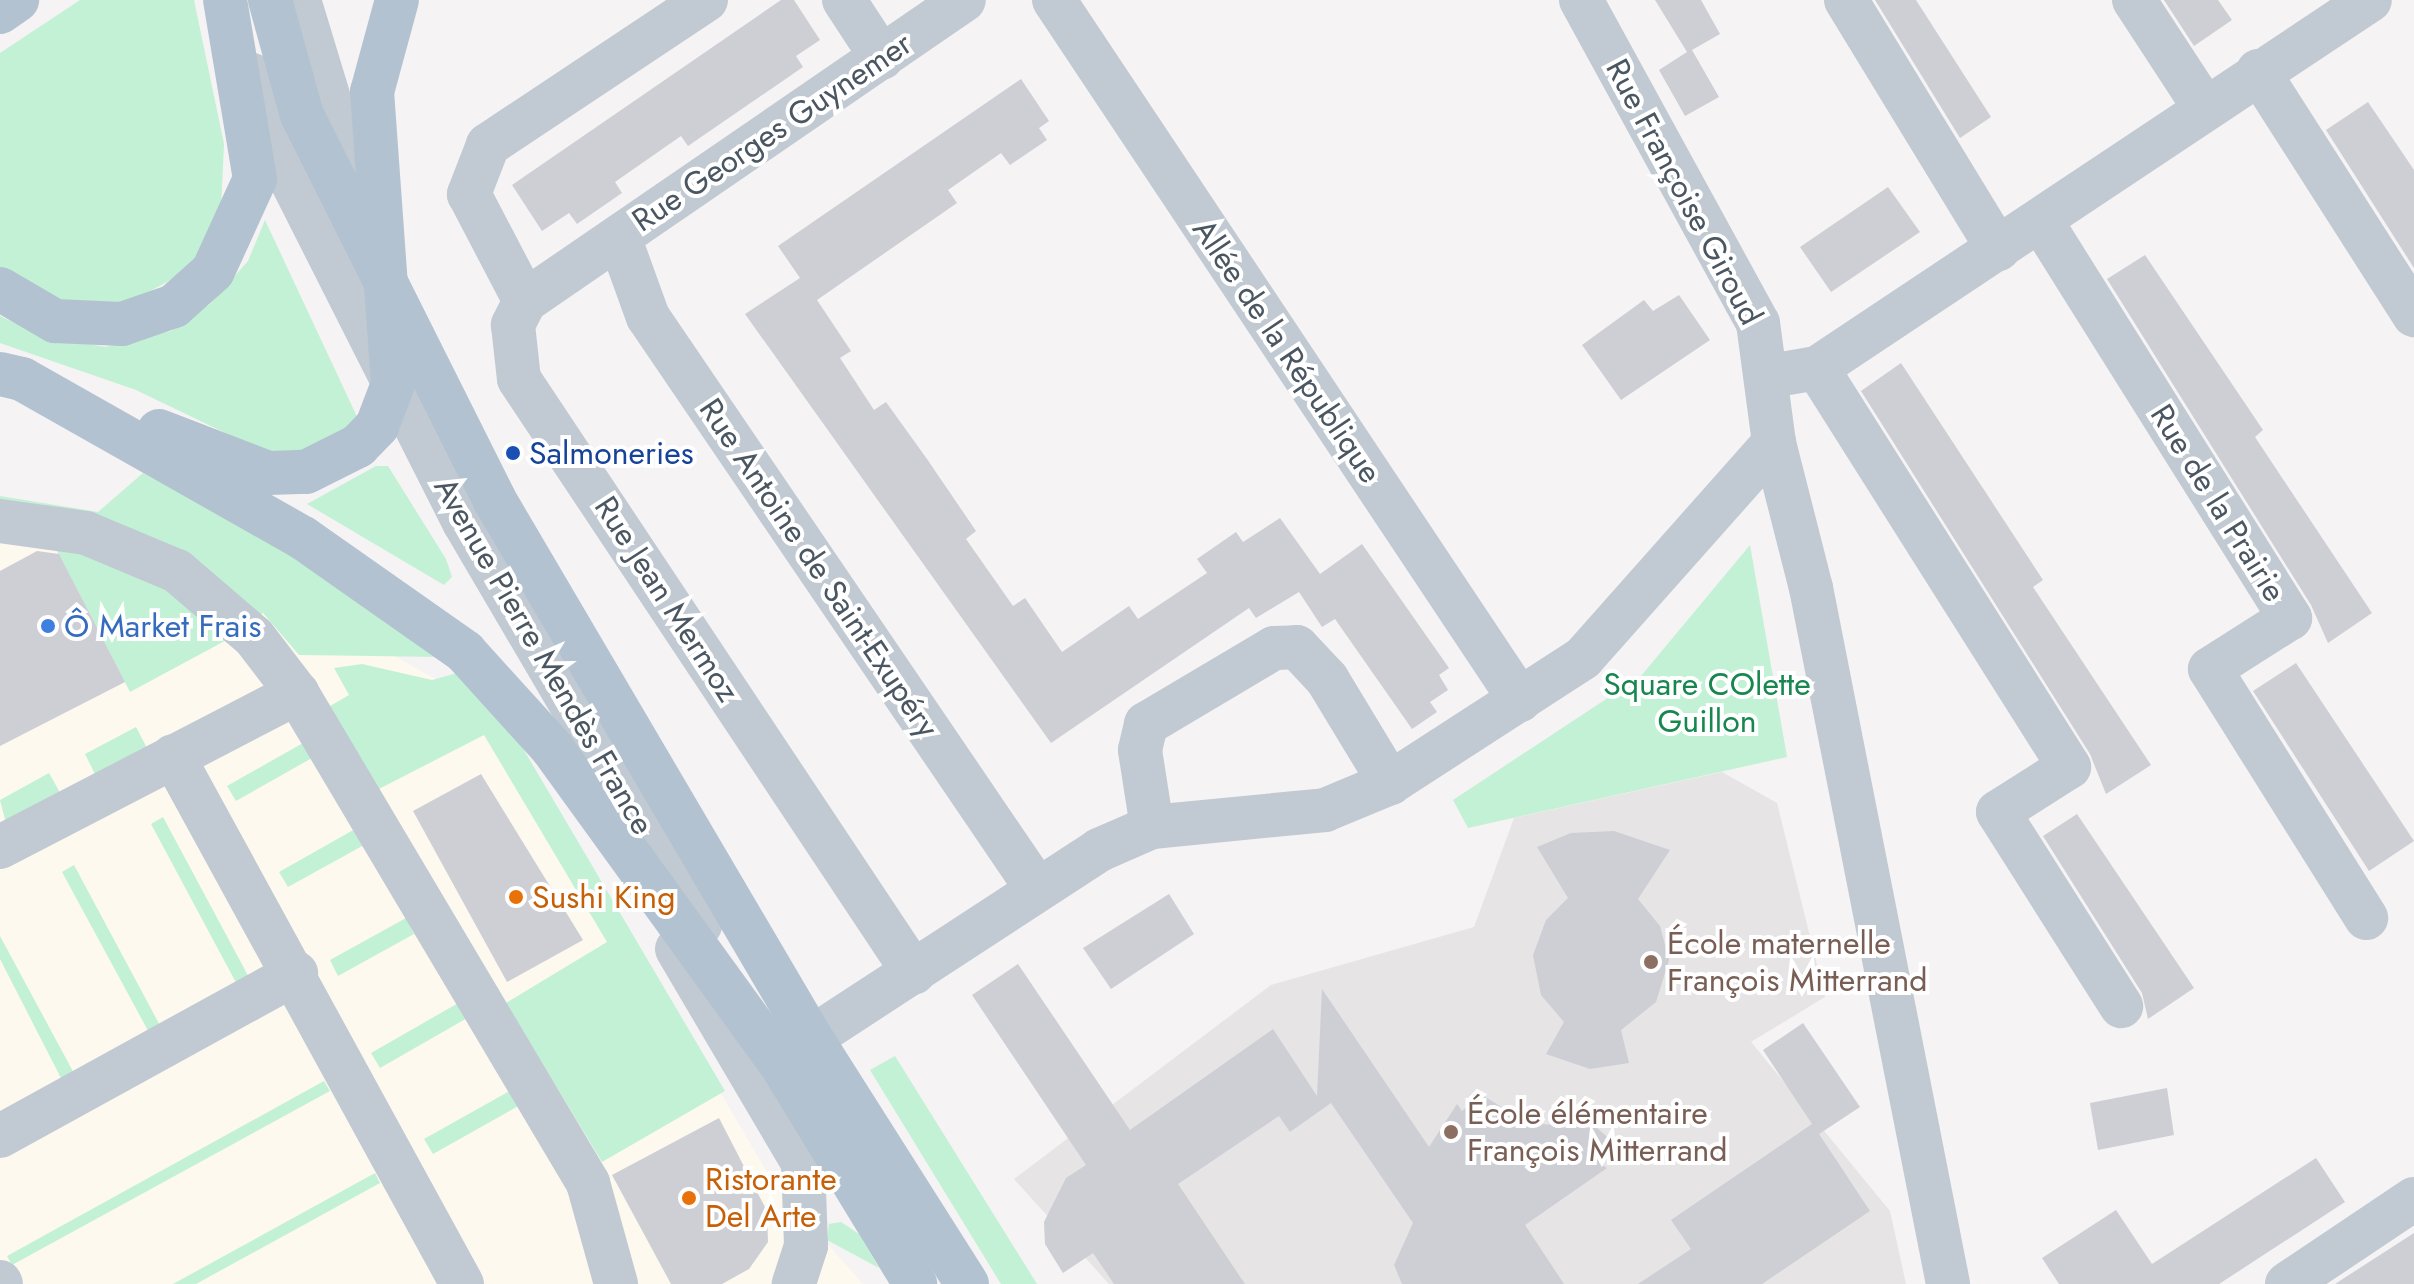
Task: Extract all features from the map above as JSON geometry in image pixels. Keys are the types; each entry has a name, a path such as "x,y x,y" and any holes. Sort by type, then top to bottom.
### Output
{"main road":[{"path":"0,12 17,0"},
{"path":"0,289 55,321 122,324 174,306 213,271 255,179 227,0"},
{"path":"270,0 302,115 380,266"},
{"path":"11,377 268,473 306,472 358,446 377,426 393,384 380,266 372,92 397,0"},
{"name":"Avenue Pierre Mendès France","path":"380,266 494,499 798,1053 915,1284"},
{"path":"11,377 303,538 465,652 552,748 610,837 798,1053"},
{"name":"Avenue Pierre Mendès France","path":"798,1053 957,1271"}],"street":[{"name":"Avenue Pierre Mendès France","path":"227,0 273,144 464,522 798,1053"},
{"name":"Avenue Pierre Mendès France","path":"299,0 380,266"},
{"path":"525,301 478,222 469,194 473,167 488,145 706,0"},
{"path":"844,0 882,58"},
{"name":"Rue Georges Guynemer","path":"525,301 964,0"},
{"name":"Allée de la République","path":"1054,0 1520,700"},
{"name":"Rue Françoise Giroud","path":"1581,0 1758,323 1774,443 1811,588 1948,1284"},
{"path":"1846,0 1998,249"},
{"path":"2134,0 2204,107"},
{"path":"1765,376 1817,368 2041,221 2258,71 2370,0"},
{"path":"2258,71 2414,315"},
{"name":"Rue de la Prairie","path":"2041,221 2290,618 2210,669 2366,918"},
{"name":"Rue Antoine de Saint-Exupéry","path":"619,237 648,317 1037,889"},
{"name":"Rue Jean Mermoz","path":"525,301 513,325 519,379 914,973"},
{"path":"1817,368 2069,767 1998,812 2121,1006"},
{"path":"794,1284 806,1246 798,1053 1037,889 1152,827 1325,810 1390,783 1583,658 1774,443"},
{"path":"0,521 86,533 177,571 254,637 297,693 588,1183 616,1284"},
{"path":"1152,827 1140,750 1146,724 1274,648 1297,647 1327,679 1390,783"},
{"path":"0,847 297,693"},
{"path":"173,756 296,973 462,1284"},
{"path":"610,837 803,1163"},
{"path":"0,1136 296,973"},
{"path":"2287,1284 2414,1199"}],"shaded area":[{"path":"0,496 364,639 459,692 526,760 774,1184 863,1284 0,1284"},
{"name":"École élémentaire François Mitterrand","path":"1722,772 1777,803 1825,997 1751,1042 1890,1211 1906,1284 1109,1284 1014,1179 1271,985 1474,927 1514,818"}],"green space":[{"path":"80,0 194,0 224,144 220,232 178,276 126,304 68,304 0,270 0,53"},
{"path":"265,220 360,423 294,455 267,453 136,390 0,343 0,316 40,335 105,347 171,331 210,304 248,261"},
{"path":"376,466 388,466 446,559 452,577 444,585 307,504"},
{"path":"143,473 306,558 444,657 299,655 263,613 252,620 0,509 0,496 98,512"},
{"path":"53,543 169,585 234,636 130,692"},
{"name":"Square COlette Guillon","path":"1750,545 1787,757 1468,828 1453,800 1641,676"},
{"path":"362,664 432,680 457,673 508,723 725,1091 602,1162 506,1003 607,942 484,735 377,790 330,706 349,695 334,668"},
{"path":"136,727 147,748 96,776 85,754"},
{"path":"303,743 312,758 236,801 227,786"},
{"path":"49,773 62,796 7,827 0,800"},
{"path":"163,817 252,983 240,990 151,824"},
{"path":"355,829 364,845 288,887 279,872"},
{"path":"74,865 163,1031 152,1038 62,872"},
{"path":"406,918 414,934 338,976 330,960"},
{"path":"0,936 76,1077 64,1084 0,959"},
{"path":"460,1002 469,1017 380,1068 371,1053"},
{"path":"895,1056 1037,1284 1001,1284 870,1070"},
{"path":"324,1081 330,1091 12,1265 7,1256"},
{"path":"513,1089 522,1104 433,1154 424,1139"},
{"path":"375,1173 380,1183 196,1284 173,1284"},
{"path":"841,1222 859,1234 879,1268 827,1240 829,1224"}],"building":[{"path":"781,0 794,0 820,40 796,56 803,67 688,146 681,136 615,182 622,193 577,224 569,213 542,231 512,185"},
{"path":"1655,0 1701,0 1720,34 1692,50 1719,97 1685,116 1659,70 1687,52"},
{"path":"1875,0 1916,0 1991,117 1960,138"},
{"path":"2164,0 2218,0 2232,20 2194,46"},
{"path":"1021,79 1049,121 1039,128 1047,140 1010,165 1001,153 948,190 957,203 817,300 851,351 840,358 874,410 886,402 927,459 976,531 966,539 1013,606 1025,598 1062,652 1129,606 1138,619 1207,573 1197,559 1236,532 1243,542 1280,518 1320,574 1362,544 1449,668 1439,675 1448,690 1430,702 1437,712 1412,729 1335,619 1322,627 1299,592 1256,618 1249,608 1051,743 745,314 800,278 778,246"},
{"path":"2368,102 2414,170 2414,268 2326,130"},
{"path":"1888,187 1920,232 1831,292 1800,247"},
{"path":"2145,255 2263,430 2255,437 2372,613 2328,643 2311,605 2107,279"},
{"path":"1679,295 1710,340 1621,400 1582,345 1644,300 1653,311"},
{"path":"1901,363 2043,580 2033,587 2151,765 2106,794 2090,754 1861,391"},
{"name":"Ô Market Frais","path":"37,551 59,554 125,682 0,746 0,571"},
{"path":"2296,663 2414,841 2369,871 2253,691"},
{"path":"481,774 583,940 507,982 413,811"},
{"path":"2077,814 2194,988 2148,1019 2142,993 2043,836"},
{"path":"1614,831 1670,850 1638,899 1660,926 1669,960 1656,1002 1621,1030 1629,1063 1590,1069 1546,1054 1564,1022 1541,995 1533,955 1546,920 1568,898 1537,847 1571,833"},
{"path":"1169,894 1194,934 1111,989 1083,948"},
{"path":"1018,964 1130,1130 1273,1029 1317,1096 1322,989 1429,1147 1457,1104 1462,1111 1482,1095 1528,1123 1597,1128 1620,1148 1599,1163 1607,1168 1525,1225 1564,1284 1402,1284 1394,1265 1413,1223 1331,1103 1290,1132 1279,1116 1178,1184 1245,1284 1114,1284 1093,1253 1063,1273 1045,1244 1044,1222 1066,1178 1086,1165 972,995"},
{"path":"1803,1023 1860,1107 1819,1134 1870,1211 1762,1284 1638,1284 1691,1249 1671,1220 1812,1124 1763,1050"},
{"path":"2167,1088 2174,1135 2098,1150 2090,1103"},
{"path":"719,1118 767,1211 768,1242 749,1269 722,1284 671,1284 612,1175"},
{"path":"2316,1158 2345,1202 2219,1284 2059,1284 2042,1258 2116,1210 2152,1264"},
{"path":"2414,1233 2414,1284 2335,1284"}],"place":[{"name":"Salmoneries","path":"513,453"},
{"name":"Ô Market Frais","path":"48,626"},
{"name":"Sushi King","path":"516,897"},
{"name":"École maternelle François Mitterrand","path":"1651,962"},
{"name":"École élémentaire François Mitterrand","path":"1451,1132"},
{"name":"Ristorante Del Arte","path":"689,1198"}]}
